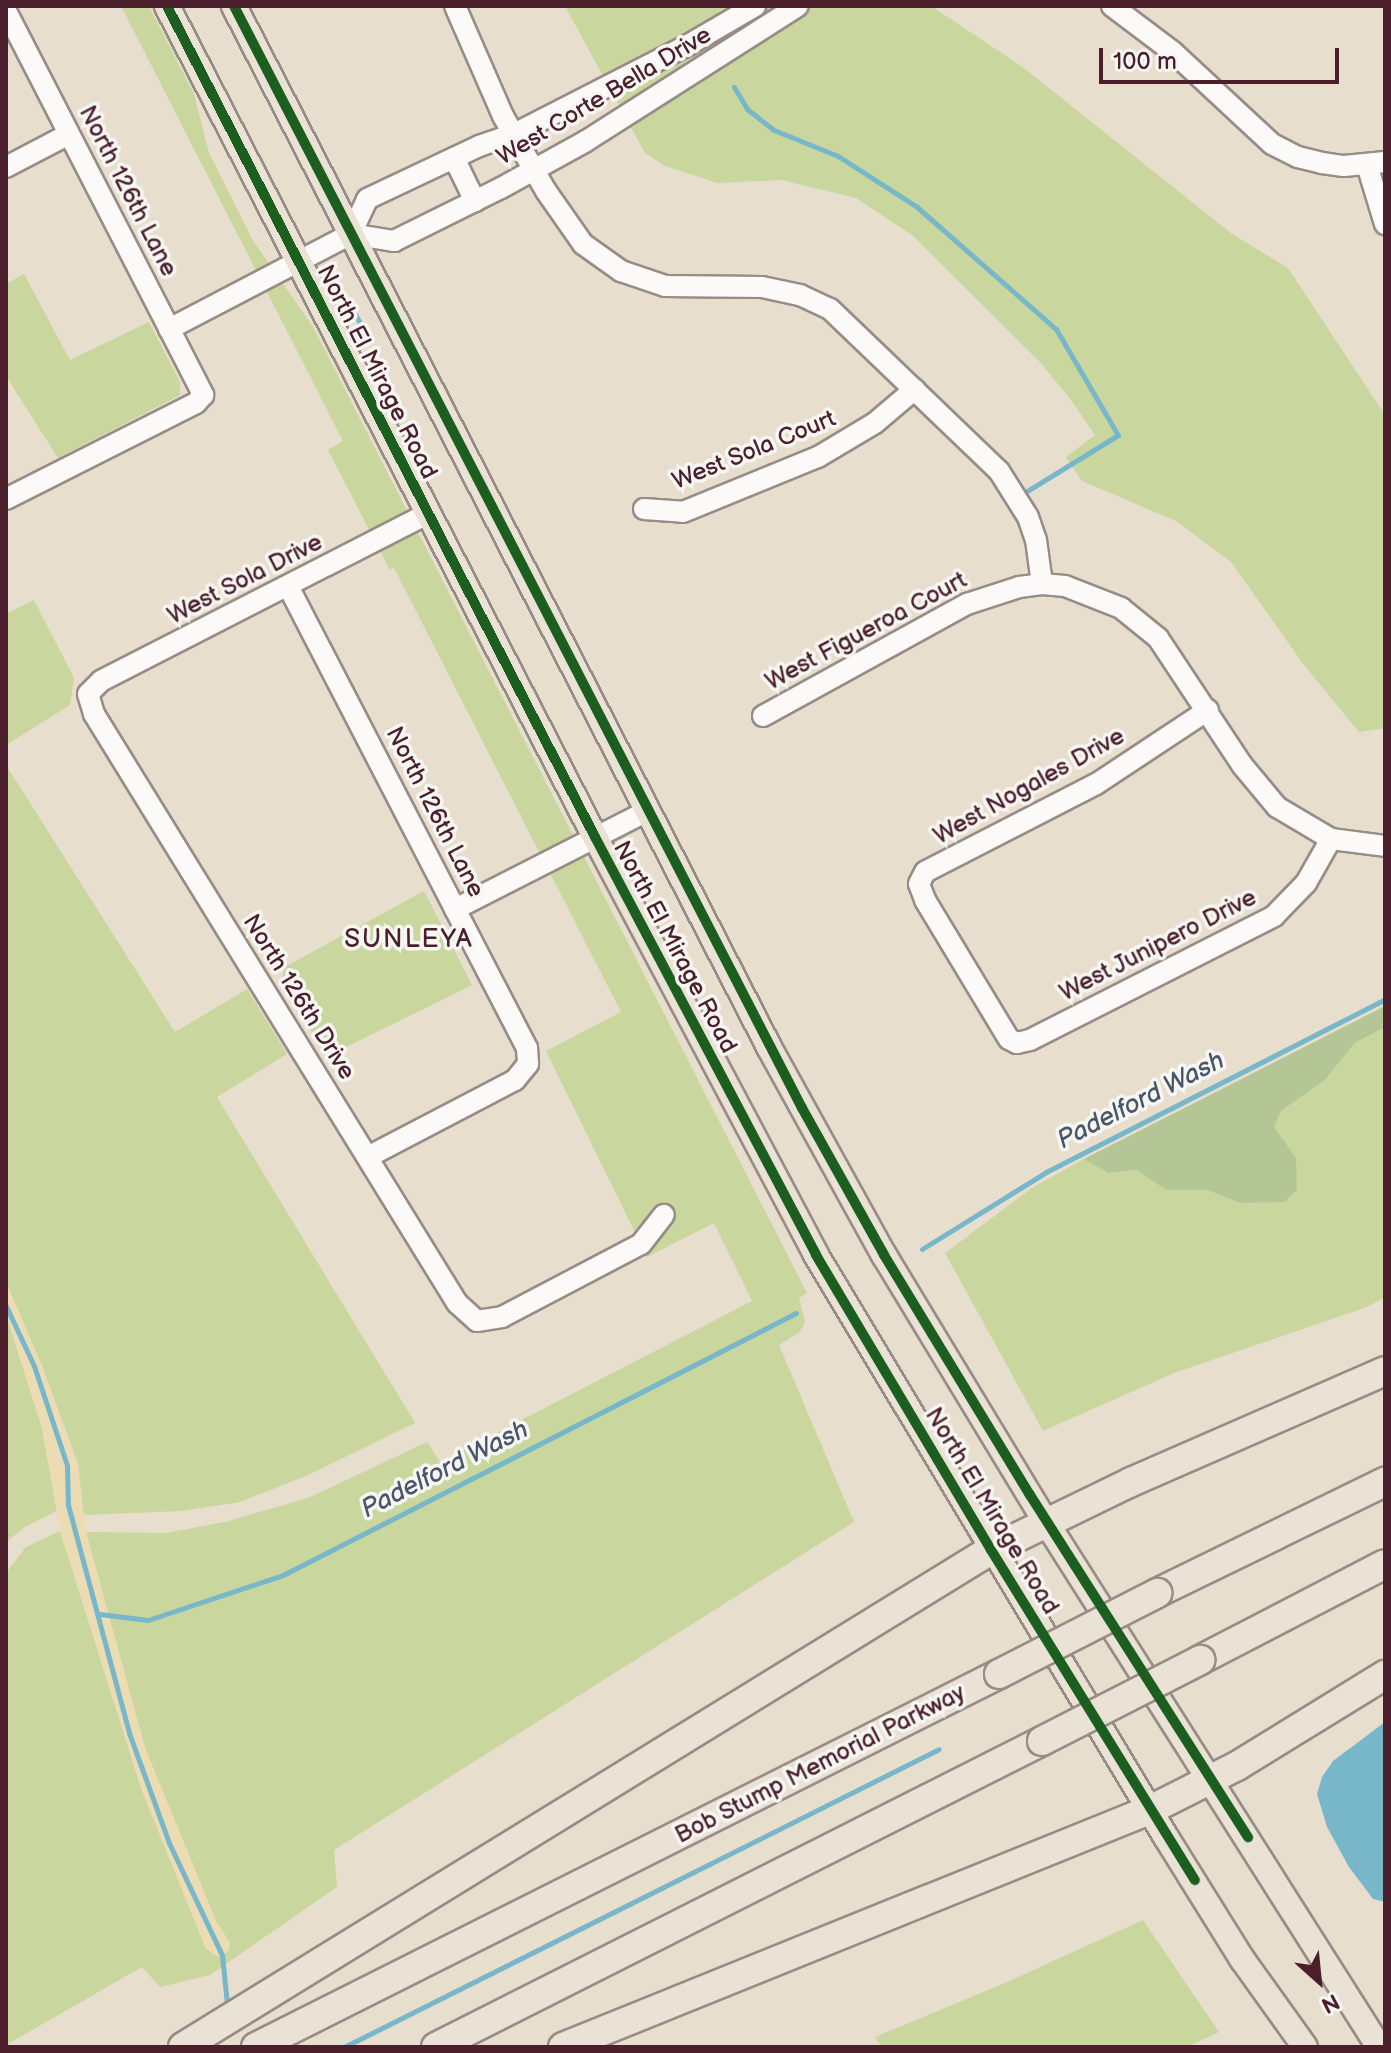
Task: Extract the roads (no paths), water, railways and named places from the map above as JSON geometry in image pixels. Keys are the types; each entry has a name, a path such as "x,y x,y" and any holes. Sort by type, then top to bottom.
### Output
{"highway":[{"path":"195,2040 991,1550 1046,1522 1385,1371"},
{"name":"Bob Stump Memorial Parkway","path":"256,2047 1157,1593 1385,1482"},
{"path":"436,2047 1385,1564"},
{"path":"563,2047 1152,1809 1211,1780 1385,1675"}],"main road":[{"name":"North El Mirage Road","path":"167,6 427,514 816,1255 991,1550 1242,1959 1305,2047"},
{"name":"North El Mirage Road","path":"234,6 769,1047 884,1255 1046,1522 1379,2047"}],"street":[{"path":"455,6 534,171 583,244 608,263 665,286 762,287 817,302 846,322 983,454 1010,485 1036,540 1042,584 1103,598 1139,621 1168,649 1266,796 1287,815 1331,839 1385,846"},
{"name":"West Corte Bella Drive","path":"755,6 518,140 454,158 367,199 351,234 394,241 534,171 798,6"},
{"path":"1112,6 1173,52 1272,144 1322,163 1376,164 1385,224"},
{"name":"North 126th Lane","path":"6,11 203,395 196,403 6,499"},
{"path":"6,167 69,134"},
{"path":"454,158 475,201"},
{"path":"169,329 351,234"},
{"name":"West Sola Court","path":"644,509 683,512 818,457 867,428 915,389"},
{"name":"West Sola Drive","path":"88,694 101,681 427,514"},
{"name":"West Figueroa Court","path":"763,716 967,604 1019,587 1042,584"},
{"name":"North 126th Lane","path":"288,586 527,1048 528,1064 515,1080 368,1157"},
{"name":"North 126th Drive","path":"88,694 101,728 457,1303 477,1321 502,1317 641,1244 664,1215"},
{"name":"West Nogales Drive","path":"1017,1043 1009,1039 919,884 925,872 1096,784 1208,710"},
{"path":"455,909 647,811"},
{"name":"West Junipero Drive","path":"1017,1043 1030,1040 1274,916 1306,883 1331,839"}],"water":[{"path":"1385,1722 1385,1902 1373,1899 1349,1867 1327,1827 1317,1794 1322,1777 1333,1761"}],"waterway":[{"path":"734,87 747,109 774,130 838,156 917,207 1056,329 1118,435 1027,491"},
{"path":"352,309 367,335"},
{"name":"Padelford Wash","path":"922,1249 1046,1172 1385,999"},
{"path":"6,1306 34,1366 67,1465 68,1505 129,1733 169,1843 222,1955 227,2004"},
{"name":"Padelford Wash","path":"100,1614 148,1620 283,1575 796,1313"},
{"path":"344,2047 939,1749"}],"district":[{"name":"SUNLEYA","path":"409,940"}]}
